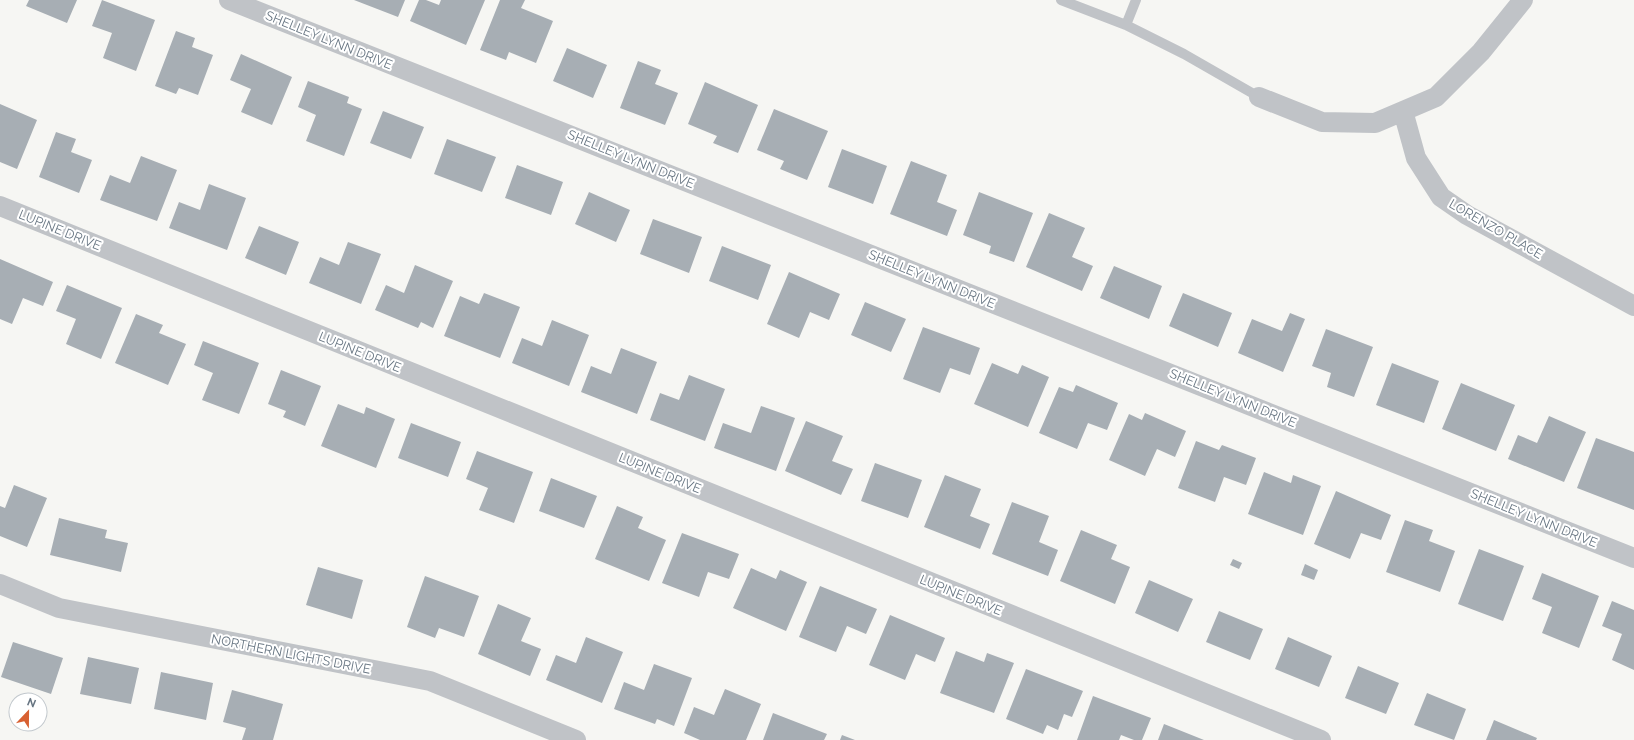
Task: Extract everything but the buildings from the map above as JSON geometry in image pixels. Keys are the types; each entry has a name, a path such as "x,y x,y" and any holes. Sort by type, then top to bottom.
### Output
{"street":[{"name":"SHELLEY LYNN DRIVE","path":"229,0 1634,558"},
{"path":"1259,96 1322,122 1375,123 1436,98 1481,52 1523,0"},
{"name":"LORENZO PLACE","path":"1403,111 1416,158 1441,197 1467,215 1634,306"},
{"name":"LUPINE DRIVE","path":"0,206 1321,740"},
{"name":"NORTHERN LIGHTS DRIVE","path":"0,584 59,608 430,681 576,740"}],"lane":[{"path":"1061,0 1126,25 1184,54 1259,96"},
{"path":"1126,25 1136,0"}]}
